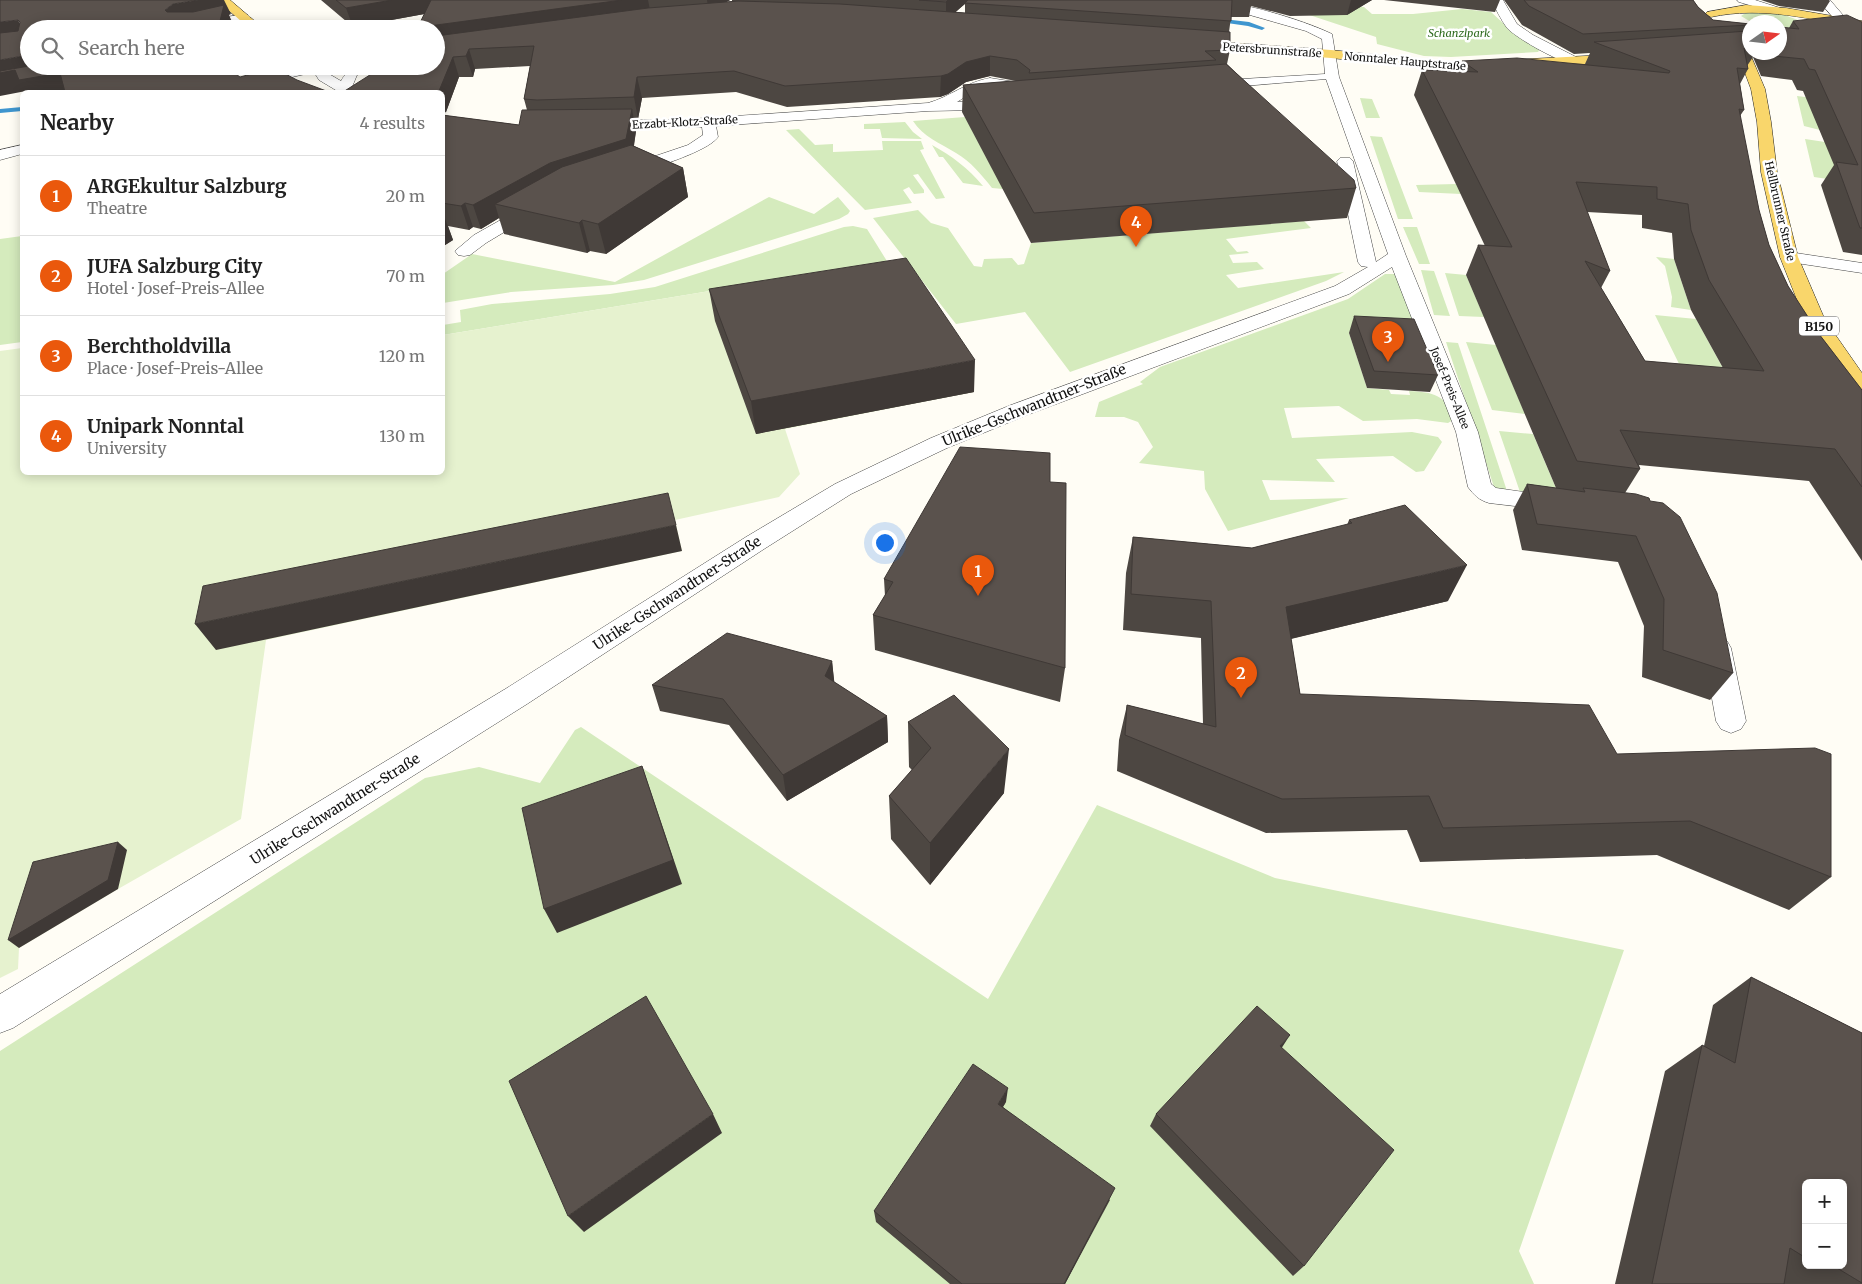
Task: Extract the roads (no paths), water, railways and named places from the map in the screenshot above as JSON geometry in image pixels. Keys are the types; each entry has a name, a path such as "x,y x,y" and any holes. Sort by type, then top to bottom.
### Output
{"main road":[{"path":"223,0 247,20"},
{"path":"1732,22 1712,15 1726,8 1752,8 1776,10 1841,25"},
{"path":"1824,30 1841,25"},
{"name":"Petersbrunnstraße","path":"1184,44 1331,54"},
{"name":"Hellbrunner Straße","path":"1738,47 1758,89 1764,122 1769,172 1789,257 1815,320 1862,388"},
{"name":"Nonntaler Hauptstraße","path":"1331,54 1452,67 1638,57"}],"street":[{"name":"Nonntaler Hauptstraße","path":"1208,0 1310,28 1325,34 1330,40 1331,54"},
{"path":"1498,0 1512,26 1529,38 1573,61"},
{"path":"1742,0 1776,10"},
{"path":"1824,0 1841,25 1861,30"},
{"path":"233,20 244,18"},
{"name":"Josef-Preis-Allee","path":"1331,54 1332,77 1397,256 1467,432 1480,487 1489,495 1582,506"},
{"path":"220,90 281,75"},
{"path":"323,75 345,90"},
{"path":"347,90 351,75"},
{"path":"1196,86 1317,77 1334,116 1367,262"},
{"name":"Erzabt-Klotz-Straße","path":"928,107 953,100 973,86 992,82 1013,85 1018,88 1020,92 1017,96 1006,102"},
{"name":"Erzabt-Klotz-Straße","path":"581,126 708,122 928,107 979,106 1028,100"},
{"path":"610,176 693,148 711,137 708,122"},
{"path":"0,155 20,150"},
{"path":"462,243 480,240 547,201"},
{"name":"Ulrike-Gschwandtner-Straße","path":"0,1015 509,701 755,543 843,489 939,443 1019,410 1342,290 1397,256"},
{"path":"1789,257 1862,268"},
{"path":"1713,628 1731,721"}],"waterway":[{"path":"1215,20 1249,24 1262,28"},
{"path":"218,77 224,75"},
{"path":"0,111 20,109"}],"place":[{"name":"Unipark Nonntal","path":"1136,247"},
{"name":"Berchtholdvilla","path":"1388,362"},
{"name":"ARGEkultur Salzburg","path":"978,596"},
{"name":"JUFA Salzburg City","path":"1241,698"}],"park label":[{"name":"Schanzlpark","path":"1459,33"}]}
